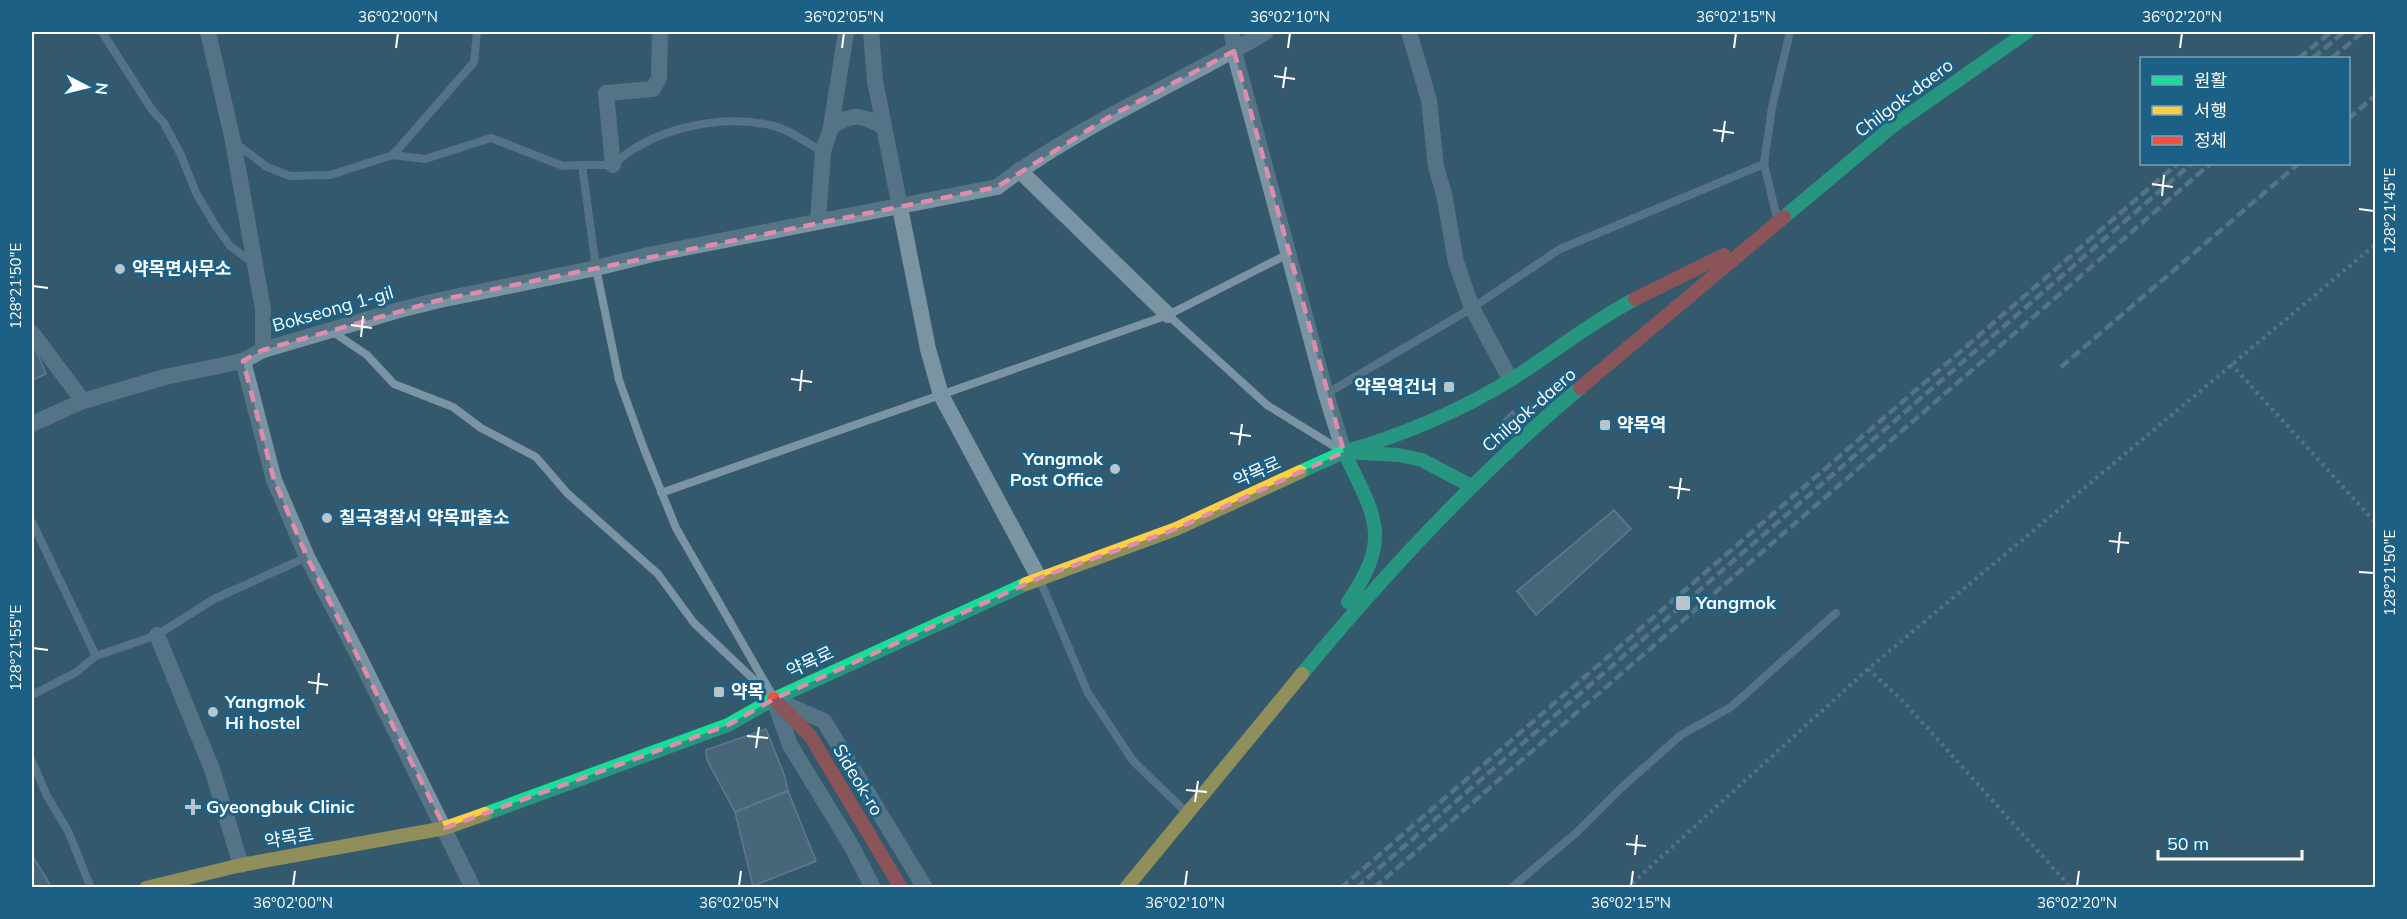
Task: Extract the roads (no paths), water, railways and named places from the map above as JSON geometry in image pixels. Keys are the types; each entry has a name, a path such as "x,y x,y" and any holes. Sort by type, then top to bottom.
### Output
{"main road":[{"name":"Chilgok-daero","path":"1126,888 1304,670 1389,573 1471,486 1549,414 1894,125 2027,32"},
{"path":"1304,670 1359,585 1373,557 1375,532 1368,504 1344,452 1383,442 1455,408 1510,379 1598,320 1667,282 1753,242"},
{"name":"약목로","path":"146,888 241,865 445,828 702,736 728,726 774,699 1039,578 1176,529 1344,452 1399,455 1422,460 1471,486"},
{"name":"Sideok-ro","path":"774,699 811,736 901,888"}],"street":[{"path":"208,32 233,141 263,309 263,350"},
{"path":"613,165 606,93 653,89 659,78 660,32"},
{"path":"818,221 823,152 831,127 846,32"},
{"path":"871,32 875,81 884,128 928,349 941,395 1039,578"},
{"path":"1232,32 1233,51 1326,394 1344,452"},
{"name":"Bokseong 1-gil","path":"32,424 83,401 165,377 243,362 263,350 440,300 653,254 997,187 1019,170 1119,112 1266,32"},
{"path":"1409,32 1429,100 1436,167 1444,194 1456,262 1472,308 1510,379"},
{"path":"831,127 846,117 864,117 884,128"},
{"path":"1019,170 1168,315"},
{"path":"32,333 83,401"},
{"path":"243,362 274,480 307,557 445,828 473,888"},
{"path":"157,634 212,769 241,865"},
{"path":"774,699 790,745 851,845 873,888"},
{"path":"774,699 824,721 925,888"}],"lane":[{"path":"102,32 152,110 164,123 181,155 196,193 214,225 230,246 255,263"},
{"path":"393,155 474,62 477,32"},
{"path":"1778,221 1764,164 1772,107 1790,32"},
{"path":"233,141 267,168 290,177 330,175 393,155 425,159 490,138 563,166 613,165 627,151 668,133 729,121 776,126 823,152"},
{"path":"1326,394 1472,308 1560,249 1764,164"},
{"path":"582,165 596,268 619,380 676,528 774,699"},
{"path":"661,493 1168,315 1288,254"},
{"path":"1168,315 1267,405 1344,452"},
{"path":"330,330 367,355 394,384 453,407 482,428 536,457 567,493 658,574 694,623 774,699"},
{"path":"32,522 96,656"},
{"path":"32,696 75,673 96,656 157,634 214,599 307,557"},
{"path":"1039,578 1088,693 1133,761 1186,813"},
{"path":"1511,888 1576,833 1620,789 1681,735 1731,707 1836,613"},
{"path":"32,761 47,796 68,831 91,888"}],"railway":[{"path":"2300,57 2331,32"},
{"path":"2314,57 2344,32"},
{"path":"2333,57 2363,32"},
{"path":"2350,117 2376,95"},
{"path":"1341,888 2176,165"},
{"path":"1356,888 2190,165"},
{"path":"1374,888 2209,165"},
{"path":"2061,367 2297,165"}],"place":[{"name":"약목면사무소","path":"120,269"},
{"name":"약목역건너","path":"1449,387"},
{"name":"약목역","path":"1605,425"},
{"name":"Yangmok Post Office","path":"1115,469"},
{"name":"칠곡경찰서 약목파출소","path":"327,518"},
{"name":"Yangmok","path":"1683,603"},
{"name":"약목","path":"719,692"},
{"name":"Yangmok Hi hostel","path":"213,712"},
{"name":"Gyeongbuk Clinic","path":"193,807"}]}
